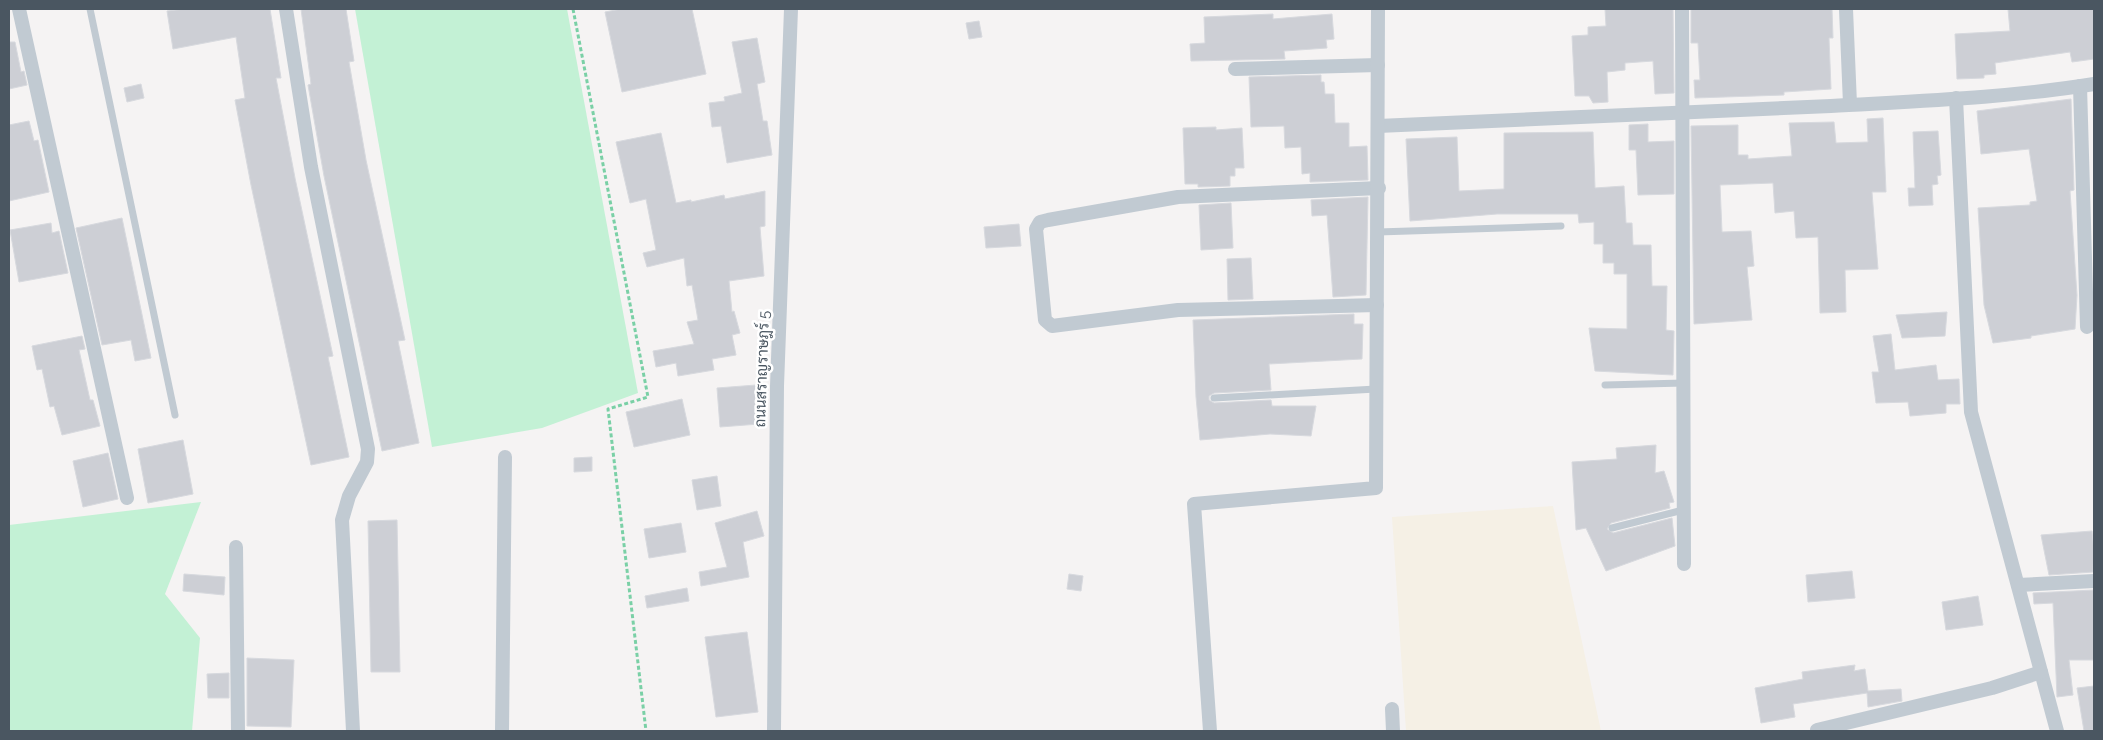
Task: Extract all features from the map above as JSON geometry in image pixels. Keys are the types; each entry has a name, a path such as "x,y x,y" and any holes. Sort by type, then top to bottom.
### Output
{"street":[{"path":"19,9 127,498"},
{"path":"286,9 311,167 368,449 367,462 349,496 342,520 353,731"},
{"name":"ถนนสราญราษฎร์ 5","path":"774,731 776,386 791,9"},
{"path":"1210,731 1194,504 1376,488 1379,188 1378,9"},
{"path":"1682,9 1685,383 1684,564"},
{"path":"1846,9 1850,104"},
{"path":"1235,70 1378,65"},
{"path":"1378,126 1683,114 1956,98 2094,84"},
{"path":"2080,86 2087,327"},
{"path":"1956,98 1971,412 2057,731"},
{"path":"1377,305 1178,310 1052,326 1045,320 1036,229 1040,222 1048,220 1178,197 1379,188"},
{"path":"502,731 505,457"},
{"path":"236,547 238,731"},
{"path":"2018,585 2094,581"},
{"path":"1817,730 1992,688 2041,672"},
{"path":"1392,709 1393,731"}],"lane":[{"path":"90,9 174,414"},
{"path":"1378,232 1561,226"},
{"path":"1605,385 1685,383"},
{"path":"1214,398 1376,389"},
{"path":"1612,528 1683,510"}],"path":[{"path":"573,9 648,397 608,409 646,731"}],"green space":[{"path":"355,9 567,9 638,393 542,428 432,447"},
{"path":"201,502 165,594 200,638 192,731 9,731 9,525"}],"sand":[{"path":"1553,506 1601,731 1406,731 1392,517"}],"building":[{"path":"185,9 270,9 281,78 276,78 333,356 328,357 349,457 311,465 251,185 235,100 245,98 236,37 173,49 167,11"},
{"path":"301,9 346,9 354,61 349,62 366,160 405,340 398,341 419,443 382,451 324,176 308,85 311,84"},
{"path":"621,9 692,9 706,74 622,92 605,12"},
{"path":"1605,9 1673,9 1674,93 1655,94 1653,61 1625,63 1625,70 1607,72 1608,102 1593,103 1589,96 1575,96 1572,36 1588,35 1588,27 1606,26"},
{"path":"1691,9 1832,9 1833,38 1829,38 1831,89 1784,92 1784,95 1695,98 1694,80 1700,80 1698,43 1691,43"},
{"path":"2008,9 2094,9 2094,59 2072,62 2070,52 1995,63 1996,74 1984,75 1984,78 1957,79 1955,34 2010,31"},
{"path":"1273,14 1273,19 1332,14 1334,39 1326,40 1327,48 1284,51 1285,59 1191,61 1190,44 1205,43 1204,17"},
{"path":"979,21 982,37 969,39 966,23"},
{"path":"757,38 765,82 757,84 763,121 767,121 772,155 727,163 721,126 712,127 709,103 725,101 724,97 742,93 732,42"},
{"path":"9,42 15,42 21,72 24,71 27,85 9,89"},
{"path":"1321,75 1325,94 1334,94 1335,123 1349,123 1349,147 1367,146 1368,180 1310,182 1310,173 1302,174 1301,147 1285,148 1284,126 1251,127 1249,77"},
{"path":"141,84 144,98 127,102 124,88"},
{"path":"2071,99 2074,190 2070,191 2077,295 2075,329 1993,343 1984,305 1978,208 2030,205 2030,202 2037,201 2029,149 1981,154 1977,111"},
{"path":"1883,118 1886,192 1872,192 1878,269 1845,270 1846,312 1820,313 1818,237 1796,238 1794,211 1775,213 1773,183 1720,185 1722,232 1751,231 1754,266 1747,267 1752,320 1694,324 1691,126 1738,125 1738,155 1748,155 1748,159 1792,156 1789,123 1834,122 1836,143 1868,142 1867,119"},
{"path":"29,121 34,141 38,140 49,192 9,201 9,125"},
{"path":"1648,124 1648,142 1674,141 1674,194 1638,195 1636,150 1629,150 1629,125"},
{"path":"1216,127 1216,130 1242,128 1244,168 1235,168 1235,176 1230,176 1230,186 1198,187 1198,184 1185,184 1183,128"},
{"path":"1938,131 1941,175 1937,176 1938,184 1932,185 1933,205 1909,206 1908,188 1915,188 1913,132"},
{"path":"1593,132 1595,188 1624,186 1626,223 1632,223 1633,245 1651,245 1652,286 1667,286 1666,330 1674,331 1673,375 1595,371 1589,328 1627,329 1627,274 1614,274 1614,263 1603,263 1603,244 1594,244 1594,222 1579,223 1578,214 1497,214 1410,221 1406,139 1457,137 1459,191 1504,189 1504,133"},
{"path":"661,133 676,203 724,195 725,199 765,191 765,226 760,227 764,276 729,281 732,312 734,311 740,333 732,335 736,355 712,359 714,370 678,376 676,363 656,367 653,351 694,344 687,322 698,320 692,285 687,286 684,258 647,267 643,253 656,250 646,199 630,203 616,142"},
{"path":"1368,197 1366,295 1333,297 1327,215 1312,216 1311,200"},
{"path":"1231,203 1233,248 1201,250 1199,205"},
{"path":"122,218 151,358 135,361 131,340 102,345 76,228"},
{"path":"51,223 52,233 59,231 68,273 19,282 10,230"},
{"path":"1019,224 1021,246 986,248 984,227"},
{"path":"1251,258 1253,299 1228,300 1227,259"},
{"path":"1947,312 1945,336 1902,338 1896,315"},
{"path":"1354,314 1354,324 1363,324 1362,359 1269,364 1271,390 1214,393 1209,396 1209,400 1214,403 1271,400 1272,406 1316,406 1311,436 1270,434 1200,440 1193,320"},
{"path":"1891,334 1895,370 1936,365 1938,380 1959,379 1960,404 1946,404 1946,413 1910,416 1908,402 1876,403 1872,372 1879,372 1873,336"},
{"path":"82,336 85,349 79,350 90,400 93,400 100,426 62,435 54,406 50,407 42,369 37,370 32,346"},
{"path":"756,385 759,424 720,427 717,388"},
{"path":"682,399 690,435 634,447 626,412"},
{"path":"183,440 193,494 148,503 138,449"},
{"path":"1656,445 1655,473 1664,471 1674,502 1669,503 1670,508 1611,523 1607,529 1613,533 1672,518 1675,546 1606,571 1586,528 1576,530 1572,462 1617,459 1616,448"},
{"path":"108,453 118,499 83,507 73,461"},
{"path":"592,457 592,471 574,472 574,458"},
{"path":"717,476 721,506 697,510 692,480"},
{"path":"757,511 764,536 743,542 749,577 701,586 699,572 727,567 715,523"},
{"path":"397,520 400,672 371,672 368,521"},
{"path":"681,523 686,552 649,558 644,529"},
{"path":"2092,531 2094,551 2093,572 2049,575 2041,535"},
{"path":"1852,571 1855,598 1808,602 1806,575"},
{"path":"184,574 225,577 224,595 183,591"},
{"path":"1069,574 1083,576 1081,591 1067,589"},
{"path":"687,588 689,601 647,608 645,596"},
{"path":"2094,590 2094,660 2069,660 2073,695 2057,697 2053,603 2034,604 2033,593"},
{"path":"1978,596 1983,625 1946,630 1942,602"},
{"path":"747,632 758,712 716,717 705,637"},
{"path":"247,658 294,660 291,727 247,726"},
{"path":"1855,665 1854,671 1865,669 1868,691 1901,689 1902,701 1868,707 1867,693 1793,704 1795,717 1761,723 1755,688 1803,679 1802,672"},
{"path":"229,673 229,698 208,698 207,674"},
{"path":"2094,686 2094,731 2084,731 2077,688"}]}
